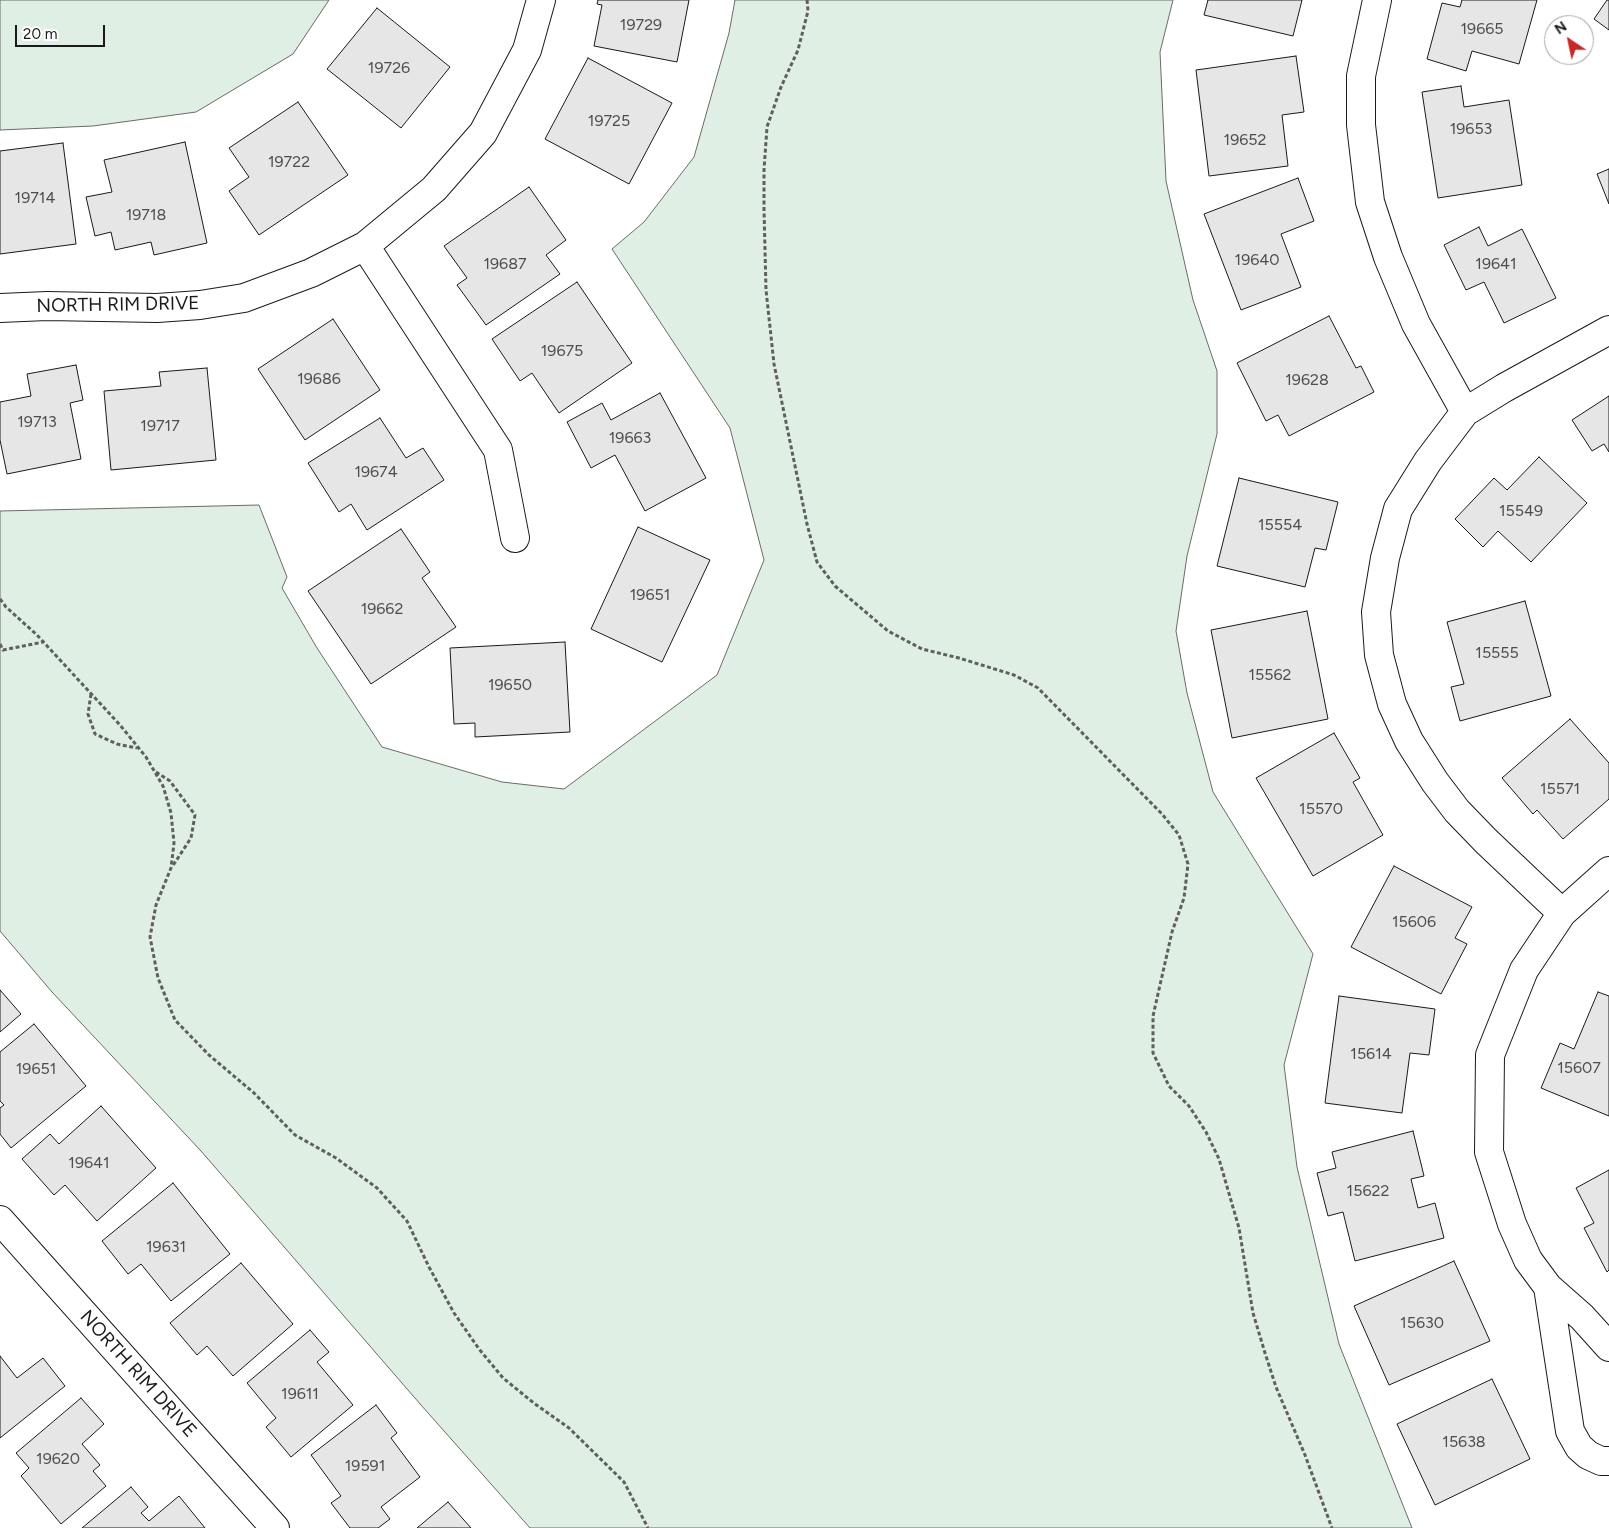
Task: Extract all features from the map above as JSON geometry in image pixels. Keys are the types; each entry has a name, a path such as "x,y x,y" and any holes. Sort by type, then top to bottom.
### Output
{"street":[{"name":"NORTH RIM DRIVE","path":"0,308 66,306 157,308 200,306 244,298 261,292 311,273 364,246 434,189 482,133 527,50 541,0"},
{"path":"1376,0 1362,76 1361,125 1370,202 1388,257 1416,324 1466,412"},
{"path":"364,246 498,450 516,538"},
{"path":"1562,913 1457,811 1435,782 1409,741 1392,704 1379,655 1376,612 1384,558 1398,509 1428,461 1466,412 1504,388 1609,330"},
{"path":"1609,871 1562,913 1524,970 1490,1055 1489,1152 1512,1224 1528,1260 1548,1287 1582,1317 1609,1347"},
{"name":"NORTH RIM DRIVE","path":"0,1220 276,1528"},
{"path":"1548,1287 1570,1431 1579,1447 1588,1455 1601,1461 1609,1461"}],"path":[{"path":"807,0 808,11 798,50 781,86 767,127 764,209 766,290 774,364 807,524 817,562 835,586 888,631 922,649 1014,675 1038,688 1162,814 1179,835 1188,864 1184,898 1172,932 1153,1016 1153,1053 1169,1086 1188,1106 1206,1132 1219,1159 1239,1228 1255,1321 1276,1388 1305,1455 1332,1528"},
{"path":"0,599 91,694 139,748 155,772 163,786 171,813 174,843 171,868"},
{"path":"0,644 3,650 43,642"},
{"path":"91,694 88,714 95,734 117,744 139,748"},
{"path":"155,772 170,781 194,816 191,838 171,868 156,905 150,937 158,978 175,1020 209,1055 254,1093 295,1135 336,1158 377,1188 407,1221 454,1313 479,1349 503,1378 569,1428 624,1482 648,1528"}],"green space":[{"path":"0,0 329,0 293,54 196,112 93,126 0,130"},
{"path":"735,0 1173,0 1160,52 1166,181 1193,300 1217,371 1217,434 1187,556 1176,631 1187,693 1213,792 1313,954 1284,1065 1297,1167 1339,1344 1412,1528 530,1528 201,1151 52,992 0,931 0,511 259,505 287,577 282,588 317,648 382,747 502,782 564,789 717,675 764,560 730,428 612,249 644,222 694,157 729,33"}],"building":[{"path":"598,0 689,0 677,62 594,46 602,5 597,4"},
{"path":"1208,0 1302,0 1293,36 1204,15"},
{"path":"1462,0 1537,0 1519,64 1472,51 1466,71 1427,59 1442,3 1460,7"},
{"path":"1607,0 1609,0 1609,30 1594,19"},
{"path":"377,8 450,67 401,128 327,69"},
{"path":"1296,56 1304,112 1282,115 1288,166 1209,176 1196,70"},
{"path":"588,58 672,103 629,184 545,139"},
{"path":"1461,86 1464,107 1509,100 1522,185 1438,198 1422,92"},
{"path":"298,102 348,175 259,235 229,191 249,177 229,148"},
{"path":"185,142 207,243 154,255 151,242 115,250 111,232 95,236 86,197 112,192 104,160"},
{"path":"63,143 76,244 0,254 0,151"},
{"path":"1609,169 1609,204 1597,174"},
{"path":"1298,178 1314,221 1281,234 1301,287 1241,310 1204,214"},
{"path":"529,187 566,240 546,255 560,274 486,325 457,285 467,278 444,246"},
{"path":"1479,227 1488,246 1522,229 1556,298 1504,323 1484,282 1466,290 1444,245"},
{"path":"577,282 632,363 559,413 532,373 520,381 492,339"},
{"path":"1329,316 1356,368 1361,366 1374,392 1289,436 1278,415 1266,421 1237,363"},
{"path":"333,319 380,390 305,440 258,369"},
{"path":"76,365 83,400 70,403 81,459 7,474 0,440 0,402 31,396 27,374"},
{"path":"207,368 216,460 111,470 104,391 161,386 159,372"},
{"path":"660,393 706,478 645,511 615,455 591,468 567,422 602,403 611,420"},
{"path":"1609,396 1609,452 1604,444 1592,451 1572,420"},
{"path":"380,418 406,458 423,448 444,480 367,530 351,504 339,512 308,463"},
{"path":"1539,457 1587,503 1531,562 1498,531 1483,547 1455,519 1494,478 1507,490"},
{"path":"1239,478 1338,502 1326,550 1315,548 1305,587 1217,566"},
{"path":"638,527 710,560 662,662 591,629"},
{"path":"401,529 430,572 422,578 456,627 371,684 308,591"},
{"path":"1525,601 1551,696 1460,721 1451,687 1464,684 1447,622"},
{"path":"1307,611 1328,719 1232,738 1211,630"},
{"path":"565,642 570,732 475,737 475,723 454,724 450,648"},
{"path":"1570,719 1609,763 1609,799 1563,839 1537,810 1533,814 1502,778"},
{"path":"1334,733 1360,778 1353,782 1383,835 1313,876 1256,778"},
{"path":"1394,866 1472,907 1455,938 1467,944 1441,994 1351,947"},
{"path":"0,990 21,1014 0,1032"},
{"path":"1598,992 1609,996 1609,1116 1541,1088 1560,1043 1574,1049"},
{"path":"1339,996 1435,1009 1429,1055 1410,1053 1402,1113 1325,1103"},
{"path":"34,1024 86,1086 11,1148 0,1134 0,1108 4,1105 0,1101 0,1052"},
{"path":"101,1106 156,1168 97,1221 65,1185 54,1195 22,1159 50,1134 59,1144"},
{"path":"1413,1131 1424,1176 1411,1179 1418,1208 1435,1203 1444,1238 1355,1261 1343,1212 1328,1216 1317,1173 1336,1168 1332,1152"},
{"path":"1609,1170 1609,1270 1607,1272 1584,1228 1594,1223 1576,1188"},
{"path":"173,1183 230,1254 171,1301 141,1264 128,1274 102,1241"},
{"path":"1454,1261 1490,1341 1389,1385 1354,1306"},
{"path":"241,1263 293,1324 233,1376 207,1346 197,1355 170,1323"},
{"path":"310,1330 329,1352 317,1362 353,1405 291,1457 266,1427 276,1418 247,1383"},
{"path":"0,1356 17,1378 43,1358 65,1386 0,1438"},
{"path":"1492,1379 1530,1459 1435,1505 1397,1424"},
{"path":"81,1398 104,1424 82,1444 100,1465 93,1471 106,1486 61,1524 21,1476 29,1468 16,1453"},
{"path":"376,1405 397,1433 391,1438 420,1477 381,1507 390,1519 378,1528 350,1528 331,1503 341,1496 311,1455"},
{"path":"131,1487 148,1507 141,1513 149,1521 179,1496 205,1528 82,1528"},
{"path":"448,1502 471,1528 417,1528"}]}
